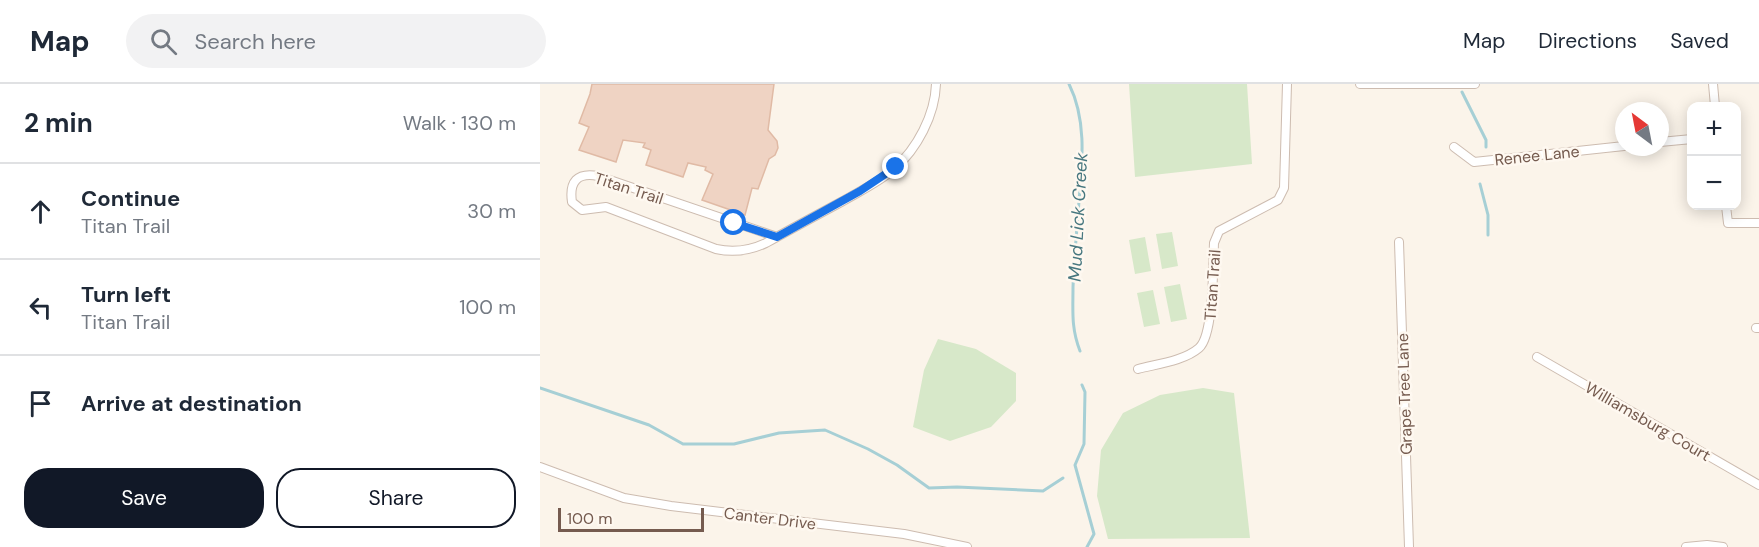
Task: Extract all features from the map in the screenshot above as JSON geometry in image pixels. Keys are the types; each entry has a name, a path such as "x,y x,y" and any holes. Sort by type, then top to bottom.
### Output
{"street":[{"name":"Titan Trail","path":"777,237 598,176 587,174 576,179 570,191 572,202 582,210 606,207 716,249 728,251 753,249 777,237 860,191 896,167 908,155 923,130 936,84"},
{"name":"Titan Trail","path":"1138,369 1181,357 1200,347 1209,325 1214,243 1219,231 1278,200 1284,188 1287,84"},
{"path":"1360,84 1475,84"},
{"path":"1713,84 1715,102"},
{"path":"1669,141 1687,139"},
{"name":"Renee Lane","path":"1454,147 1474,162 1615,147"},
{"path":"1726,210 1728,223 1759,223"},
{"name":"Grape Tree Lane","path":"1399,242 1409,547"},
{"name":"Williamsburg Court","path":"1537,357 1759,485"},
{"name":"Canter Drive","path":"540,468 592,488 636,500 904,534 967,547"},
{"path":"1686,547 1723,547"}],"green space":[{"path":"1129,84 1247,84 1252,164 1135,177"},
{"path":"1172,232 1178,266 1162,269 1156,234"},
{"path":"1145,237 1151,271 1135,274 1129,240"},
{"path":"1180,284 1187,319 1171,322 1164,287"},
{"path":"1153,290 1160,324 1144,327 1137,293"},
{"path":"938,339 976,349 1016,373 1016,401 991,427 950,441 913,427 924,370"},
{"path":"1203,388 1234,393 1250,538 1108,539 1097,496 1101,450 1123,413 1160,395"}],"building":[{"path":"592,84 774,84 768,130 777,141 778,148 775,155 769,159 758,189 752,188 745,215 702,200 713,174 705,170 706,167 688,163 683,177 646,165 651,150 643,147 645,143 623,140 616,162 579,150 589,127 579,123"}],"waterway":[{"name":"Mud Lick Creek","path":"1069,84 1079,115 1082,148 1073,287 1074,327 1080,351"},
{"path":"1462,92 1486,140 1486,147"},
{"path":"1480,184 1488,215 1488,235"},
{"name":"Mud Lick Creek","path":"1082,385 1085,392 1084,444 1075,465 1094,534 1087,547"},
{"path":"540,388 649,425 683,444 734,444 779,433 825,430 897,465 929,488 1043,491 1063,478"}],"route":[{"path":"734,223 777,237 860,191 896,167"}]}
